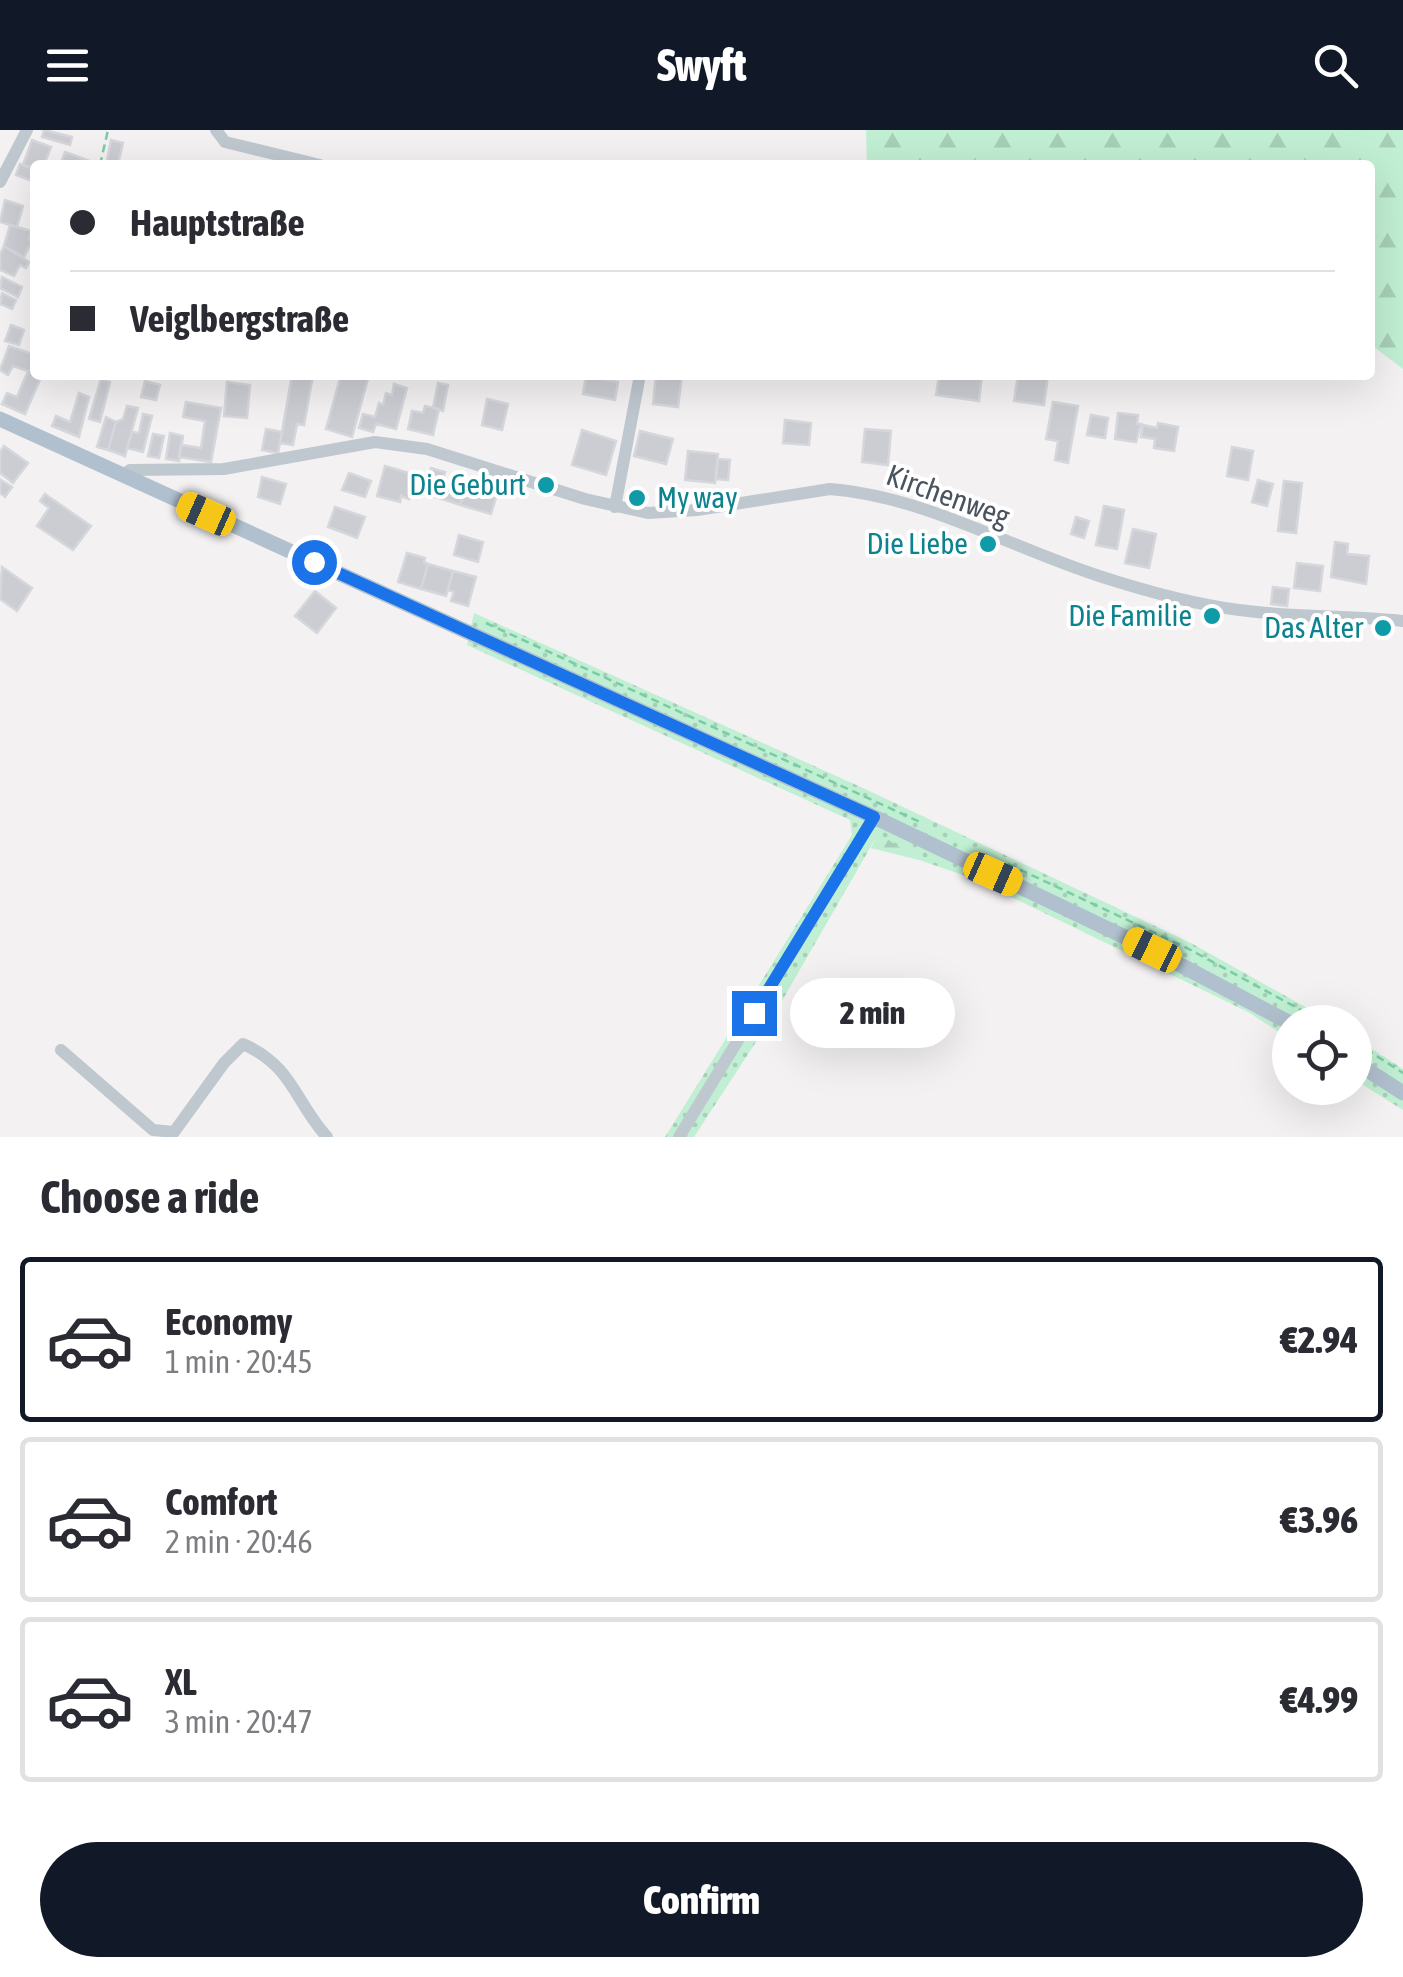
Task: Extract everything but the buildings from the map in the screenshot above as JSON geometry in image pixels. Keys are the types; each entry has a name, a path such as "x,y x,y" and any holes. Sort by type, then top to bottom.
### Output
{"main road":[{"path":"0,419 874,817 1152,950 1272,1013"},
{"path":"1372,1073 1403,1094"}],"street":[{"path":"0,182 27,130"},
{"path":"216,130 225,142 299,160"},
{"path":"616,507 639,380"},
{"name":"Kirchenweg","path":"122,476 130,470 247,467 376,442 468,460 616,507 664,513 830,489 872,494 1114,581 1199,602 1255,612 1403,621"},
{"path":"678,1137 874,817"},
{"path":"61,1050 153,1130 174,1132 224,1063 243,1044 266,1054 301,1096 323,1136"}],"path":[{"path":"101,160 108,130"},
{"path":"1372,1053 1403,1073"}],"green space":[{"path":"866,130 1403,130 1403,369 1375,348 1375,160 867,160"},
{"path":"474,613 863,788 1191,943 1302,1005 1272,1005 1272,1027 1248,1012 972,878 919,860 878,834 775,1013 694,1137 665,1137 852,835 850,820 467,645"},
{"path":"878,833 919,860 871,848"},
{"path":"1372,1049 1403,1069 1403,1110 1372,1091"}],"place":[{"name":"Die Geburt","path":"546,485"},
{"name":"My way","path":"637,498"},
{"name":"Die Liebe","path":"988,544"},
{"name":"Die Familie","path":"1212,616"},
{"name":"Das Alter","path":"1383,628"}],"route":[{"path":"314,562 874,817 754,1013"}]}
